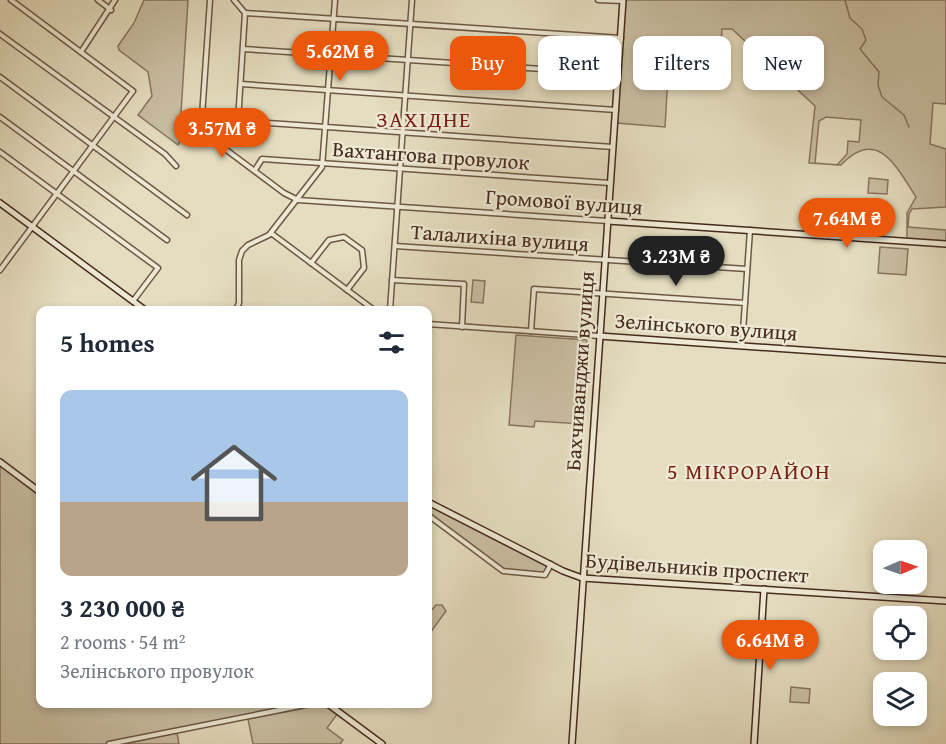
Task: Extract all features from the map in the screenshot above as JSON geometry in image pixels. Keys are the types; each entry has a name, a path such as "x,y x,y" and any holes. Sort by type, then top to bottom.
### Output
{"street":[{"path":"0,270 134,91 10,0"},
{"path":"98,0 111,10"},
{"path":"81,52 111,10 115,0"},
{"name":"Громової вулиця","path":"210,0 201,131 284,193 298,200 946,244"},
{"path":"221,145 238,121 245,13 234,0"},
{"path":"238,306 240,256 248,245 271,233 298,200 323,163 335,0"},
{"path":"390,306 412,0"},
{"path":"598,0 623,1"},
{"name":"Бахчиванджи вулиця","path":"621,38 623,1"},
{"path":"245,13 591,36"},
{"path":"0,34 113,119 165,154 176,166"},
{"path":"243,49 538,69"},
{"path":"0,77 187,215"},
{"path":"241,84 616,110"},
{"name":"Бахчиванджи вулиця","path":"572,744 617,90"},
{"path":"0,117 166,240"},
{"path":"238,121 613,147"},
{"path":"0,152 158,268 133,301"},
{"name":"Вахтангова провулок","path":"255,170 262,159 610,183"},
{"path":"0,203 140,306"},
{"path":"742,346 750,230"},
{"path":"271,233 369,306"},
{"path":"311,263 329,240 344,237 362,250 364,268 347,290"},
{"name":"Талалихіна вулиця","path":"395,246 747,269"},
{"path":"392,280 464,284 462,327"},
{"path":"531,331 534,289 745,303"},
{"name":"Зелінського вулиця","path":"432,324 946,360"},
{"path":"0,462 36,489"},
{"name":"Будівельників проспект","path":"432,504 582,578 946,602"},
{"path":"432,518 503,571 545,575 551,564"},
{"path":"754,744 764,590"},
{"path":"109,744 290,708"},
{"path":"333,708 382,744"}],"shaded area":[{"path":"144,0 188,0 181,113 191,123 178,145 138,115 152,96 148,72 119,50 118,46 134,23"},
{"path":"624,0 946,0 946,104 933,103 930,144 946,149 946,207 912,209 909,214 908,227 946,230 946,242 907,240 907,213 916,197 894,164 885,156 876,150 866,149 854,154 841,165 837,165 847,154 848,141 859,142 861,120 826,117 819,121 815,163 828,164 809,163 815,106 798,90 824,90 824,36 743,36 743,39 732,29 722,29 722,36 633,36 633,90 667,90 665,127 617,123 619,90 621,90"},
{"path":"869,178 888,180 887,194 868,193"},
{"path":"880,247 908,249 906,275 878,273"},
{"path":"473,280 485,281 483,303 471,302"},
{"path":"516,335 587,340 582,424 535,421 534,427 509,425"},
{"path":"0,463 36,490 36,708 287,708 107,744 0,744"},
{"path":"432,506 548,565 544,574 510,572 501,569 432,516"},
{"path":"436,605 442,605 446,611 432,630 432,610"},
{"path":"791,687 810,689 809,703 790,702"},
{"path":"331,708 338,713 327,728 343,740 340,744 253,744 248,719 300,709"},
{"path":"177,733 179,744 123,744"}],"waterway":[{"path":"845,0 850,18 862,29 866,40 860,49 879,72 878,85 882,97 904,115 909,127"}],"district":[{"name":"ЗАХІДНЕ","path":"424,119"},
{"name":"5 МІКРОРАЙОН","path":"749,471"}]}
